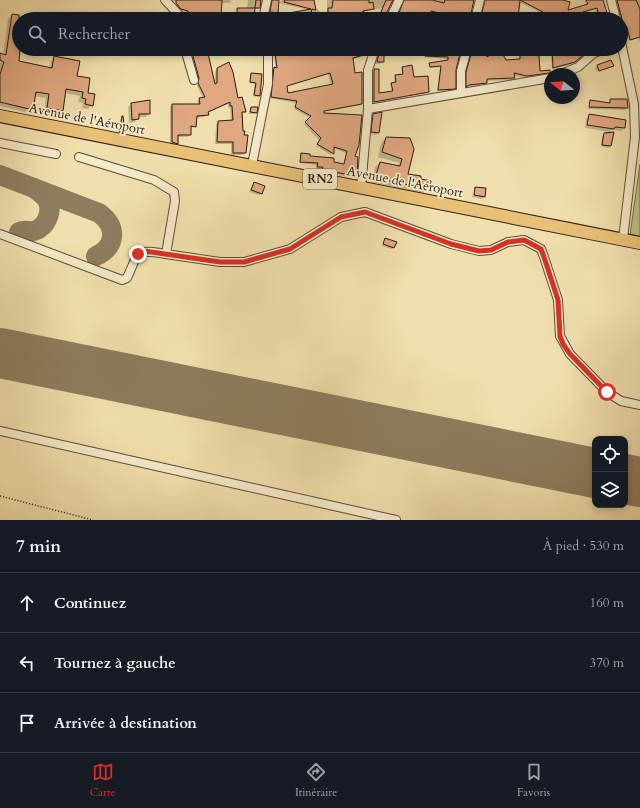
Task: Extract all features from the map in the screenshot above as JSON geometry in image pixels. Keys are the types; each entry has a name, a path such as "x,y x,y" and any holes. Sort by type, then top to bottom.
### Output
{"highway":[{"name":"Avenue de l'Aéroport","path":"0,116 640,242"}],"street":[{"path":"165,0 177,12"},
{"path":"264,12 267,0"},
{"path":"394,12 400,0"},
{"path":"477,12 480,0"},
{"path":"611,0 614,12"},
{"path":"187,56 194,80"},
{"path":"252,165 268,84 268,56"},
{"path":"360,188 368,109 368,70 373,56"},
{"path":"461,92 461,71 465,56"},
{"path":"576,68 591,56"},
{"path":"623,239 638,138 634,104 624,56"},
{"path":"368,109 544,79"},
{"path":"0,143 56,154"},
{"path":"79,157 154,180 174,192 175,201 166,254"},
{"path":"0,234 122,280 127,278 138,254 144,251 220,262 244,262 290,249 341,217 365,212 451,244 479,251 491,250 508,242 524,240 541,249 558,300 560,336 570,354 607,392 621,401 640,405"},
{"path":"0,431 396,520"}],"path":[{"path":"0,496 93,520"}],"green space":[{"path":"640,164 640,237 630,235"}],"building":[{"path":"176,0 222,0 221,12 188,12 181,9 176,3"},
{"path":"256,0 261,0 260,8 255,8"},
{"path":"272,0 279,0 278,12 270,12"},
{"path":"285,0 314,0 316,10 312,9 311,12 294,12 311,9 284,2"},
{"path":"333,0 369,0 369,3 373,2 374,9 363,12 328,12 328,8 332,8"},
{"path":"386,0 393,0 387,12 381,12"},
{"path":"404,0 432,0 444,3 445,0 474,0 471,12 399,12"},
{"path":"485,0 520,0 519,12 482,12"},
{"path":"520,0 563,0 570,2 568,10 588,4 586,0 603,0 607,12 598,12 597,8 583,12 543,12"},
{"path":"617,0 636,0 640,9 640,37 630,40 628,31 628,12 620,12"},
{"path":"237,8 255,8 255,12 237,12"},
{"path":"12,14 12,56 19,56 19,61 52,68 54,56 80,61 77,76 90,78 88,93 95,94 93,106 85,104 86,99 82,98 83,92 66,89 63,111 47,108 49,94 36,92 33,110 0,102 0,74 4,62 0,60 0,53 6,55"},
{"path":"193,56 209,56 215,84 217,83 217,68 229,62 233,72 238,98 242,97 246,112 242,112 243,131 245,131 244,135 248,135 246,153 233,153 233,142 217,142 218,121 233,120 232,106 230,106 230,102 208,112 209,115 197,116 196,127 191,126 191,135 178,135 178,144 172,142 172,104 200,104 199,98 205,97 198,83 199,78"},
{"path":"275,56 360,56 353,58 355,73 362,72 362,104 324,111 324,113 362,115 359,145 355,156 358,157 357,176 322,170 323,167 317,167 318,163 300,162 301,153 310,154 310,156 334,158 334,162 344,164 347,151 334,147 334,154 317,144 321,138 305,122 311,116 295,107 297,101 271,97 274,67 277,68","holes":["330,73 333,84 288,93 287,86"]},
{"path":"378,56 384,56 384,62 377,62"},
{"path":"425,56 459,56 456,70 456,89 438,90 441,66 430,67 429,63 448,60 448,57"},
{"path":"471,56 504,56 506,60 520,59 520,56 539,56 540,71 544,71 544,74 527,76 514,73 515,78 487,79 487,83 469,85 466,87 466,72"},
{"path":"552,56 582,56 575,62 553,68"},
{"path":"611,60 614,66 599,71 597,65"},
{"path":"412,65 414,77 428,76 429,92 374,102 374,69 379,69 379,93 393,91 391,83 396,82 395,75 403,74 402,67"},
{"path":"251,73 262,74 260,96 254,95 256,83 250,82"},
{"path":"610,99 627,99 628,108 589,107 590,100 610,103"},
{"path":"150,100 150,114 139,114 139,119 132,120 131,103"},
{"path":"251,107 258,107 257,113 250,112"},
{"path":"382,112 379,133 371,132 373,114"},
{"path":"589,114 626,120 625,128 615,127 614,129 587,125"},
{"path":"123,116 125,133 119,132"},
{"path":"614,132 611,146 602,145 604,133"},
{"path":"386,137 410,138 414,149 408,174 421,176 421,179 431,181 429,189 375,178 380,162 400,166 402,159 382,152"},
{"path":"254,182 265,186 262,194 251,190"},
{"path":"475,187 486,188 485,197 474,195"},
{"path":"385,238 397,242 394,248 383,244"}],"taxiway":[{"path":"0,175 99,213 105,218 111,230 111,241 108,247 96,256"},
{"path":"19,232 34,231 39,229 48,218 49,208 46,198 34,188"},
{"path":"0,351 7,354"}],"runway":[{"path":"0,353 592,472"},
{"path":"628,480 640,482"}],"route":[{"path":"138,254 144,251 220,262 244,262 290,249 327,224 341,217 365,212 451,244 479,251 491,250 508,242 524,240 541,249 544,257 558,300 560,336 563,344 570,354 607,392"}]}
